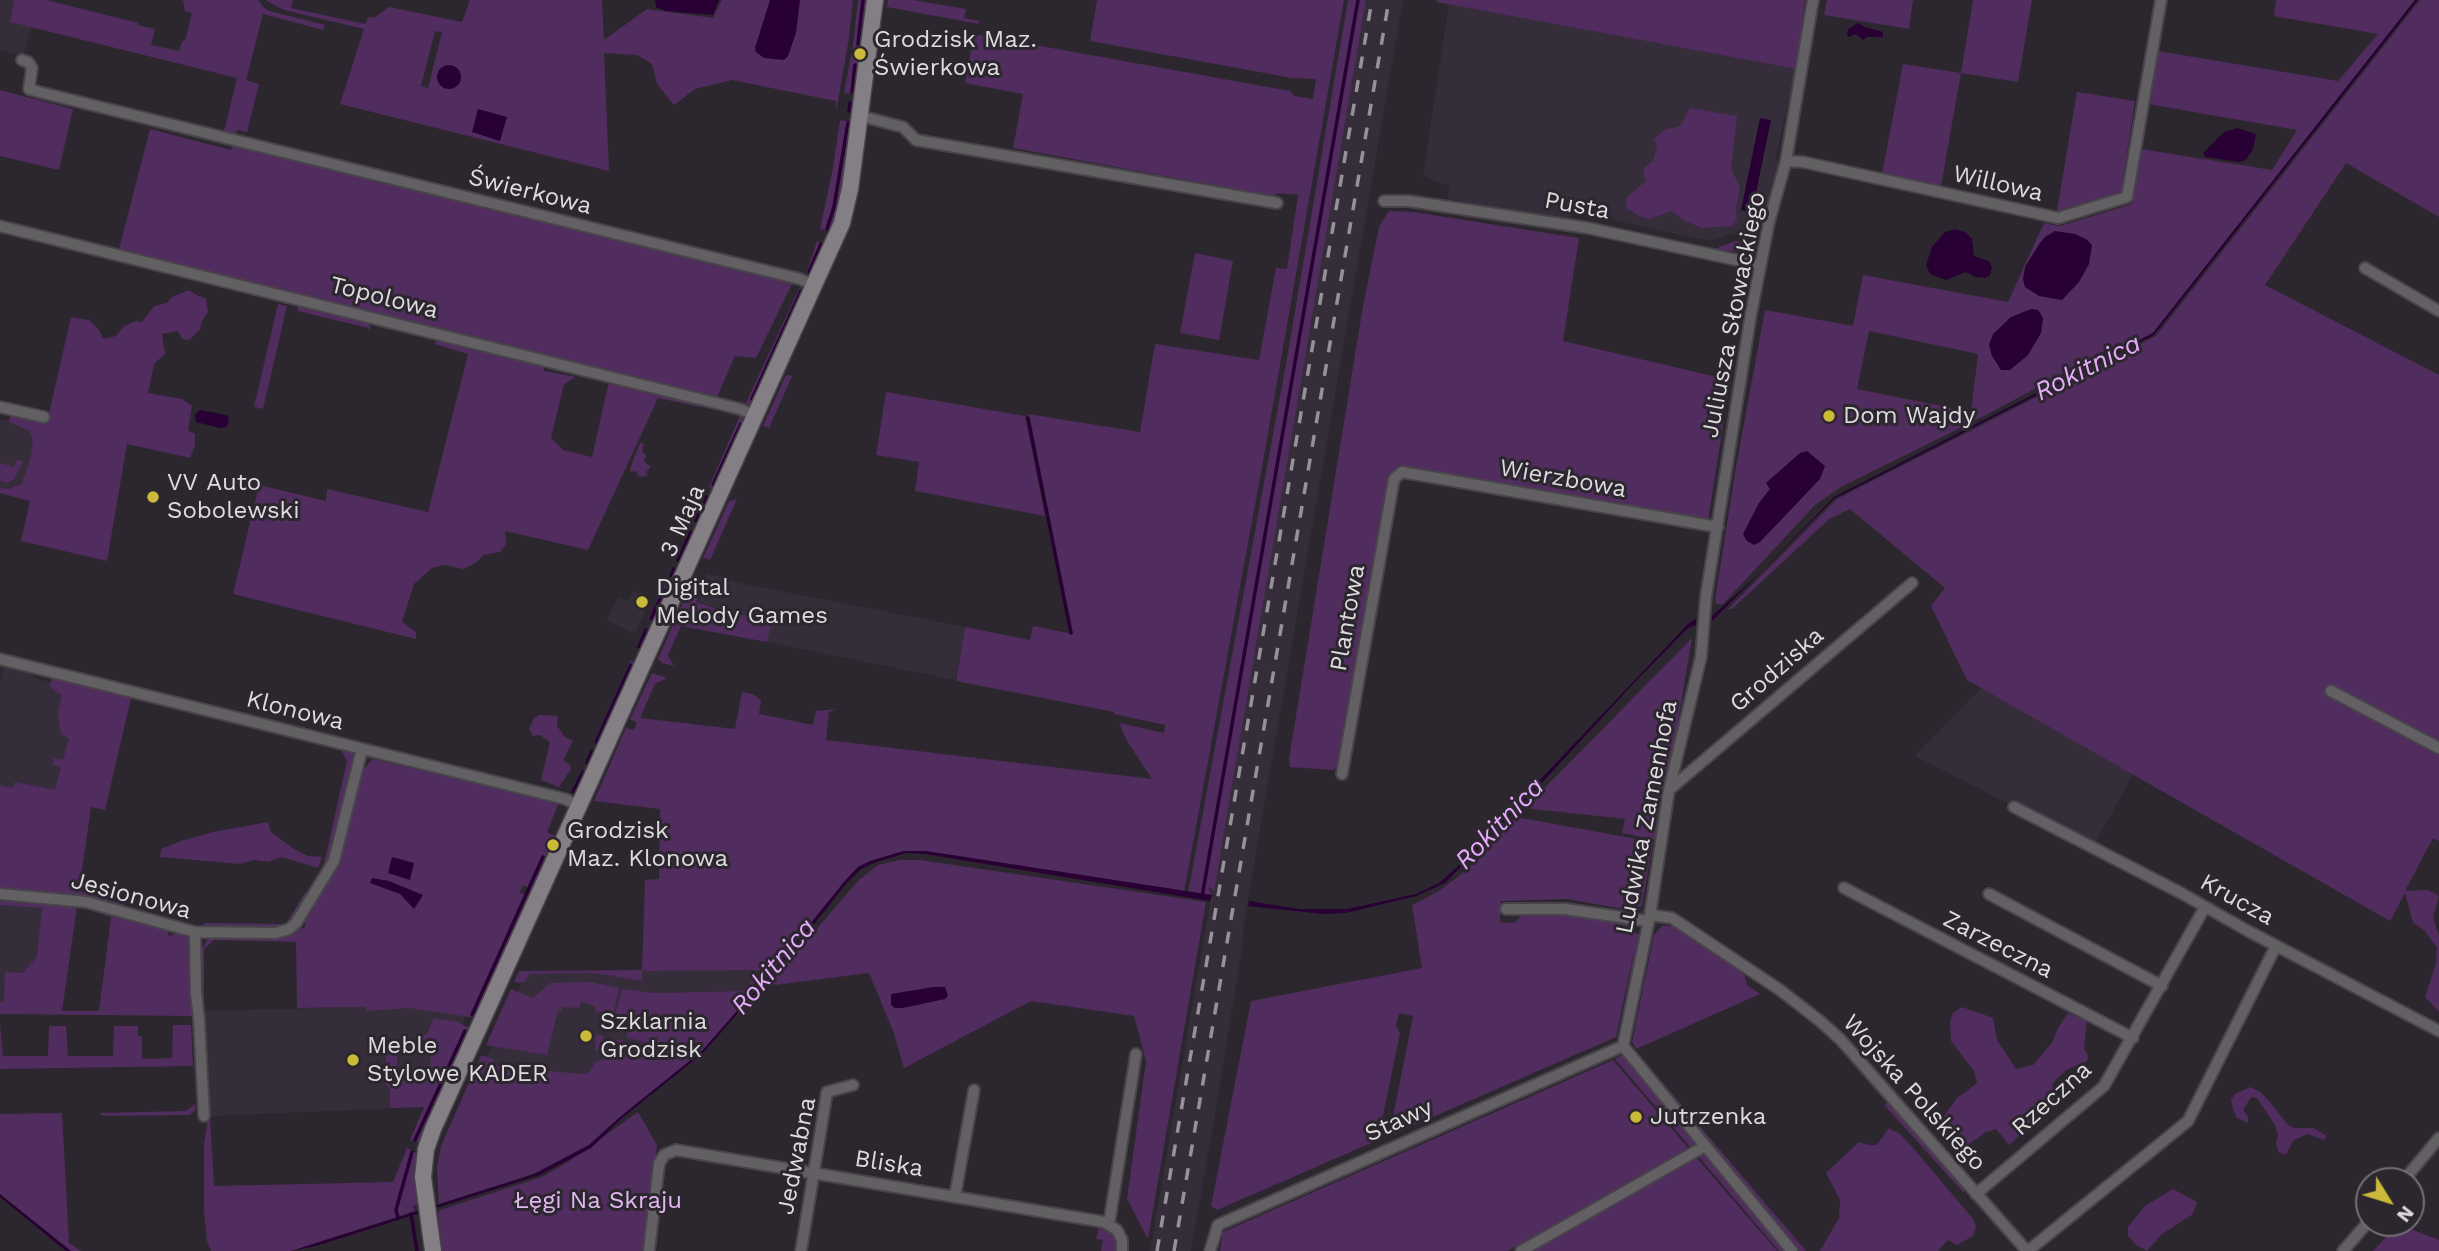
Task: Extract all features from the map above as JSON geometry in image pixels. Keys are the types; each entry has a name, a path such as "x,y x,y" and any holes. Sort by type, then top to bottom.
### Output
{"street":[{"name":"3 Maja","path":"433,1251 424,1168 429,1139 815,286 847,208 876,0"},
{"name":"Juliusza Słowackiego","path":"1706,596 1760,265 1786,161 1813,0"},
{"name":"Willowa","path":"1786,161 1803,162 2058,218 2127,197 2161,0"},
{"name":"Świerkowa","path":"22,60 28,62 32,68 29,86 31,90 800,279 815,286"},
{"path":"860,116 903,127 916,140 1276,203"},
{"name":"Pusta","path":"1384,201 1409,201 1588,228 1760,265"},
{"name":"Topolowa","path":"0,226 740,409 756,416"},
{"path":"2365,268 2439,312"},
{"path":"0,407 44,417"},
{"name":"Wierzbowa","path":"1402,472 1718,527"},
{"name":"Plantowa","path":"1342,774 1394,479 1402,472"},
{"name":"Grodziska","path":"1670,790 1912,583"},
{"name":"Ludwika Zamenhofa","path":"1623,1046 1649,918 1670,790 1702,657 1706,596"},
{"name":"Klonowa","path":"0,659 565,799 580,806"},
{"path":"2331,691 2439,748"},
{"path":"195,932 276,933 289,929 296,923 334,861 362,749"},
{"name":"Krucza","path":"2014,807 2439,1031"},
{"name":"Zarzeczna","path":"1844,888 2133,1038"},
{"name":"Jesionowa","path":"0,894 86,902 195,932 195,993 200,1019 204,1116"},
{"path":"1989,894 2162,986"},
{"name":"Rzeczna","path":"1976,1194 2104,1086 2206,907"},
{"name":"Wojska Polskiego","path":"1506,909 1566,909 1672,918 1780,990 1841,1040 2028,1251"},
{"path":"2028,1251 2188,1121 2276,946"},
{"path":"1623,1046 1792,1251"},
{"name":"Stawy","path":"1210,1251 1217,1225 1623,1046"},
{"path":"1122,1251 1120,1235 1109,1224 1136,1054"},
{"name":"Jedwabna","path":"801,1251 827,1092 853,1085"},
{"path":"955,1196 974,1090"},
{"path":"2415,1167 2439,1139"},
{"path":"1521,1251 1705,1146"},
{"name":"Bliska","path":"649,1251 659,1164 664,1154 671,1150 1109,1224"},
{"path":"2343,1251 2355,1237"}],"shaded area":[{"path":"0,0 14,0 10,22 31,27 23,56 0,50"},
{"path":"1366,0 1403,0 1243,928 1244,936 1214,1119 1191,1251 1150,1251"},
{"path":"1449,4 1796,69 1775,160 1779,161 1762,219 1742,231 1709,241 1617,221 1607,212 1581,206 1571,213 1569,221 1448,199 1449,186 1423,176"},
{"path":"13,414 47,423 30,501 0,493 0,419 8,421"},
{"path":"707,573 739,583 965,627 955,680 767,642 772,621 728,612 696,601"},
{"path":"633,590 650,599 635,634 607,620 618,597 628,601"},
{"path":"4,667 31,673 34,678 50,682 85,687 58,799 0,785 0,684"},
{"path":"1981,688 2133,774 2093,847 1915,756"},
{"path":"0,899 77,906 0,1011"},
{"path":"761,969 743,991 653,993 645,1062 622,1057 597,1061 589,1072 581,1074 484,1064 527,972"},
{"path":"471,1004 424,1107 211,1116 204,1011"}],"green space":[{"path":"14,0 46,0 138,23 155,29 151,45 179,51 182,41 185,41 192,13 185,11 183,0 258,0 269,11 325,25 323,30 263,14 246,80 259,84 247,132 237,130 235,137 220,132 225,128 237,78 10,22"},
{"path":"265,0 293,0 291,8 365,24 368,17 374,18 389,7 462,22 470,0 602,0 604,40 647,9 713,18 722,0 853,0 836,112 836,101 732,80 695,89 674,105 657,84 652,64 637,55 604,53 609,171 340,104 364,29 284,10","holes":["435,31 442,32 428,88 421,86"]},
{"path":"858,0 869,0 863,46 859,46 858,53 852,53"},
{"path":"888,0 913,0 966,9 964,18 979,21 979,24 887,7"},
{"path":"1097,0 1344,0 1184,892 917,851 904,851 870,861 858,867 844,882 772,971 702,1051 589,1145 539,1172 439,1204 437,1167 441,1146 481,1055 494,1059 494,1065 581,1074 589,1072 597,1061 612,1058 612,1050 595,1050 596,1034 603,1036 603,1040 623,1040 622,1044 631,1047 629,1055 639,1058 643,1042 626,1037 631,1020 615,1016 622,989 653,993 743,991 761,970 642,971 642,981 594,973 530,974 523,983 514,982 519,971 642,970 645,880 659,879 660,809 594,801 626,728 634,730 637,723 630,719 652,673 667,678 655,684 640,718 735,729 742,692 753,694 761,700 759,714 813,725 816,711 836,709 829,712 826,740 1152,779 1127,741 1119,723 1164,733 1165,725 1114,712 956,681 965,627 1030,640 1033,626 1073,634 1028,414 1140,432 1155,344 1259,360 1276,268 1287,269 1298,195 1277,193 1274,196 1013,148 1023,94 965,83 974,34 1290,91 1294,96 1313,99 1316,79 1292,78 1090,41"},
{"path":"1348,0 1366,0 1214,891 1208,887 1212,895 1188,893 1286,364"},
{"path":"1436,0 1805,0 1796,69"},
{"path":"1827,0 1913,0 1909,29 1824,15"},
{"path":"1973,0 2032,0 2018,82 1961,73"},
{"path":"2276,0 2415,0 2153,333 2119,350 2112,347 1986,415 1841,487 1815,505 1723,604 1717,604 1715,600 1736,467 1765,310 1853,326 1863,275 2008,302 2044,223 2060,226 2132,204 2141,149 2272,170 2297,130 2148,104 2157,51 2338,81 2378,34 2274,16","holes":["1869,331 1978,354 1971,412 1857,389"]},
{"path":"2420,0 2439,0 2439,217 2346,163 2265,285 2439,375 2439,841 2433,838 2405,891 2428,890 2439,896 2433,917 2439,936 2439,1012 2425,997 2436,963 2437,948 2424,930 2413,923 2405,893 2390,921 1967,680 1931,606 1945,588 1850,509 1829,519 1732,609 1728,609 1837,499 2156,336"},
{"path":"851,55 858,56 857,63 861,63 857,92 854,94 844,93"},
{"path":"1903,64 1961,73 1941,186 1882,174"},
{"path":"0,90 73,109 59,170 0,156"},
{"path":"2077,92 2135,101 2121,192 2057,211"},
{"path":"1690,108 1737,116 1731,169 1740,187 1737,220 1732,226 1702,228 1671,211 1650,219 1626,208 1627,197 1646,181 1643,169 1654,159 1657,144 1653,141 1664,130 1680,126"},
{"path":"840,120 853,125 843,200 831,231 828,231 820,229"},
{"path":"150,129 231,150 233,146 793,282 756,358 735,356 717,397 119,249"},
{"path":"1389,211 1413,212 1579,238 1563,341 1730,380 1708,521 1399,466 1389,478 1339,766 1333,770 1290,767 1289,759 1363,306 1379,227"},
{"path":"817,241 824,245 812,272 806,274"},
{"path":"1736,241 1748,246 1755,254 1714,249"},
{"path":"1195,253 1233,261 1219,340 1180,333"},
{"path":"800,287 803,293 753,403 745,405"},
{"path":"189,290 206,298 208,312 200,330 189,340 182,339 178,331 162,334 165,354 154,364 148,393 182,399 192,406 188,430 195,434 195,446 190,458 127,444 107,561 21,541 30,501 0,493 0,488 8,489 22,484 33,439 29,431 8,421 13,414 47,422 71,317 89,320 99,330 103,339 116,336 123,327 135,321 142,322 154,306 167,303 172,297"},
{"path":"275,297 362,321 370,325 370,331 368,328 298,311 298,305 273,300"},
{"path":"278,304 287,306 263,409 254,407"},
{"path":"437,340 544,366 544,371 576,377 564,384 551,438 563,450 592,457 609,381 703,403 701,407 658,398 588,550 505,531 506,544 500,552 484,555 463,569 445,565 432,568 414,584 402,622 416,632 416,639 233,594 259,485 326,501 327,489 428,512 468,354 434,344"},
{"path":"786,375 792,376 769,428 763,426"},
{"path":"886,392 1025,416 1045,516 915,491 919,462 876,455"},
{"path":"740,416 744,422 716,487 709,487"},
{"path":"640,443 644,444 644,461 651,467 646,472 648,475 643,477 630,469"},
{"path":"16,461 23,462 14,479 7,483 0,481 0,463 14,467"},
{"path":"737,499 710,560 703,558 729,501"},
{"path":"664,585 670,591 656,620 652,622 648,620"},
{"path":"688,591 699,593 696,602 772,621 767,642 681,626 668,655 677,667 662,663 658,659"},
{"path":"1692,638 1658,840 1622,833 1625,819 1525,808"},
{"path":"631,660 636,665 601,742 597,744 594,742"},
{"path":"55,677 131,698 105,810 91,807 79,891 123,904 122,907 0,890 0,785 13,788 15,782 55,790 61,767 53,765 54,758 63,760 69,739 61,734 58,712 62,694 50,686 51,679"},
{"path":"539,715 558,716 557,726 565,737 573,741 563,760 571,769 559,787 541,780 550,742 540,735 533,736 529,729 534,718"},
{"path":"312,740 347,749 352,753 355,762 333,852 315,885 312,883 324,864 347,761 341,750 312,743"},
{"path":"373,759 559,803 547,832 555,836 534,890 523,885 520,893 531,896 476,1018 409,1008 366,1011 365,1007 297,1008 296,942 214,940 204,949 204,1011 214,1186 393,1182 407,1148 418,1154 420,1204 413,1206 415,1211 291,1251 211,1251 207,1241 204,1211 204,1145 208,1118 201,950 209,937 304,928 304,922 339,859 364,769"},
{"path":"1516,817 1653,842 1642,905 1634,911 1567,899 1501,901 1500,922 1514,923 1522,915 1565,914 1631,925 1637,934 1643,934 1621,1037 1635,946 1616,1037 1389,1136 1413,1016 1399,1013 1396,1026 1400,1033 1378,1140 1217,1210 1211,1206 1251,1001 1422,968 1412,905 1439,891 1468,869"},
{"path":"268,822 271,832 294,849 308,856 322,857 318,868 282,857 268,862 254,860 240,864 160,857 161,849 181,841"},
{"path":"900,860 920,860 1206,902 1148,1239 1127,1199 1146,1061 1134,1016 1031,1001 904,1068 893,1031 869,973 767,986 859,880 878,865"},
{"path":"305,893 310,896 289,924 279,928 204,927 204,923 286,924"},
{"path":"0,899 77,906 62,1011 99,1011 111,917 89,910 90,906 167,929 169,937 178,931 187,935 190,937 192,1016 0,1014 0,1002 4,1002 5,972 23,973 37,957 42,908 0,905"},
{"path":"1662,926 1675,926 1744,973 1747,985 1760,994 1636,1049 1632,1042 1654,935"},
{"path":"590,982 619,988 613,1015 595,1011 595,1006 581,1002 579,1008 562,1007 561,1011 558,1010 547,1055 486,1045 511,989 533,998 550,983"},
{"path":"1962,1007 1993,1018 1997,1040 2016,1069 2033,1065 2052,1043 2068,1013 2087,1021 2084,1049 2088,1055 2087,1061 2066,1070 2052,1084 2055,1096 2053,1105 2009,1145 1996,1129 1986,1132 1969,1144 1957,1142 1944,1126 1943,1118 1956,1099 1977,1083 1974,1071 1951,1041 1950,1021 1953,1013"},
{"path":"434,1018 457,1022 468,1027 469,1032 420,1143 410,1140 424,1107 390,1108 390,1089 385,1084 386,1046 397,1045 397,1076 421,1076 421,1068 430,1065 431,1056 427,1049 415,1049 416,1035 427,1034"},
{"path":"0,1024 3,1056 48,1056 49,1026 66,1026 68,1056 113,1056 114,1026 138,1026 138,1036 142,1036 142,1059 172,1058 173,1025 191,1025 193,1066 0,1069"},
{"path":"1635,1050 1806,1251 1799,1251 1633,1051"},
{"path":"1624,1054 1696,1143 1690,1147 1615,1059"},
{"path":"1613,1060 1688,1148 1508,1251 1220,1251 1223,1232"},
{"path":"2250,1087 2269,1101 2288,1125 2294,1128 2313,1128 2327,1136 2324,1140 2307,1134 2293,1141 2286,1155 2279,1152 2275,1125 2257,1098 2251,1097 2243,1110 2248,1117 2248,1123 2237,1118 2231,1100 2235,1094"},
{"path":"1889,1101 1967,1189 1963,1192 1884,1105"},
{"path":"195,1104 195,1110 190,1115 103,1116 99,1113 186,1111"},
{"name":"Łęgi Na Skraju","path":"638,1112 657,1145 644,1251 442,1251 438,1213 440,1210 542,1177 568,1162"},
{"path":"62,1113 69,1243 81,1251 71,1251 0,1194 0,1114"},
{"path":"1889,1128 1909,1143 1974,1220 1976,1227 1973,1236 1957,1245 1948,1240 1938,1251 1820,1251 1839,1218 1840,1200 1826,1173 1859,1142 1877,1145"},
{"path":"1704,1152 1786,1251 1779,1251 1699,1157"},
{"path":"1696,1157 1777,1251 1534,1251 1638,1191"},
{"path":"2173,1189 2197,1202 2193,1214 2162,1234 2147,1251 2136,1245 2128,1236 2128,1227 2145,1206"},
{"path":"1099,1227 1111,1232 1116,1238 1117,1251 1101,1251 1103,1240 1096,1239"},
{"path":"2425,1234 2439,1240 2439,1251 2373,1251 2386,1237 2425,1237"}],"water":[{"path":"655,0 719,0 713,15 665,11 656,7"},
{"path":"770,0 800,0 796,33 784,60 764,58 755,48"},
{"name":"Rokitnica","path":"2415,0 2418,0 2154,335 1834,499 1761,572 1834,497 2153,333"},
{"path":"1858,23 1883,32 1883,37 1867,37 1863,40 1856,34 1849,37 1848,29"},
{"path":"449,65 458,68 461,77 458,86 449,89 440,86 437,77 440,68"},
{"path":"478,109 507,117 500,141 472,132"},
{"path":"1760,118 1771,120 1752,212 1741,210"},
{"path":"2237,128 2256,134 2253,149 2246,160 2239,162 2205,157 2203,153 2224,132"},
{"path":"1955,229 1965,232 1972,239 1974,256 1989,261 1992,267 1990,275 1985,278 1975,277 1966,272 1946,280 1930,274 1926,265 1932,247 1945,232"},
{"path":"2055,231 2075,234 2092,245 2089,264 2079,282 2062,300 2039,296 2025,287 2023,279 2025,267 2040,243"},
{"path":"2031,309 2038,310 2043,318 2041,333 2028,355 2010,370 2001,370 1989,345 1993,334 2011,317"},
{"path":"200,410 227,415 227,427 220,428 196,422 195,415"},
{"path":"1807,451 1825,466 1820,479 1760,542 1754,545 1747,541 1743,534 1759,503 1770,489 1766,483 1800,453"},
{"path":"1761,572 1712,621 1712,616"},
{"name":"Rokitnica","path":"1696,619 1696,625 1688,628 1635,682 1516,811 1445,883 1416,896 1346,913 1323,914 1248,906 1249,901 1299,909 1347,909 1416,894 1439,883 1690,622"},
{"path":"904,851 926,851 1212,895 1210,901 925,854 906,853 871,864 860,870 846,884 796,947 703,1053 621,1119 591,1148 540,1175 316,1246 291,1251 532,1175 589,1145 702,1051 858,867"},
{"path":"392,857 414,863 410,880 388,873"},
{"path":"372,878 389,881 423,895 414,909 400,894 370,883"},
{"path":"945,987 948,996 945,999 903,1008 891,1005 891,994"},
{"path":"0,1194 71,1251 66,1251 0,1197"}],"waterway":[{"path":"858,44 863,0"},
{"path":"1202,897 1358,0"},
{"path":"852,92 855,65"},
{"path":"849,111 850,103"},
{"path":"827,229 834,207 848,123"},
{"path":"809,272 821,244"},
{"path":"752,399 801,291"},
{"path":"1028,418 1071,633"},
{"path":"713,485 741,424"},
{"path":"696,521 707,497"},
{"path":"678,560 691,532"},
{"path":"671,576 674,569"},
{"path":"651,619 664,590"},
{"path":"639,647 646,630"},
{"path":"596,742 631,665"},
{"path":"587,763 592,751"},
{"path":"573,792 583,772"},
{"path":"472,1015 543,857"},
{"path":"415,1140 465,1031"},
{"path":"398,1218 396,1210 412,1152"},
{"path":"411,1214 417,1251"}],"railway":[{"path":"1157,1251 1372,0"},
{"path":"1174,1251 1389,0"}],"place":[{"name":"Grodzisk Maz. Świerkowa","path":"860,54"},
{"name":"Dom Wajdy","path":"1829,416"},
{"name":"VV Auto Sobolewski","path":"153,497"},
{"name":"Digital Melody Games","path":"642,602"},
{"name":"Grodzisk Maz. Klonowa","path":"553,845"},
{"name":"Szklarnia Grodzisk","path":"586,1036"},
{"name":"Meble Stylowe KADER","path":"353,1060"},
{"name":"Jutrzenka","path":"1636,1117"}]}
